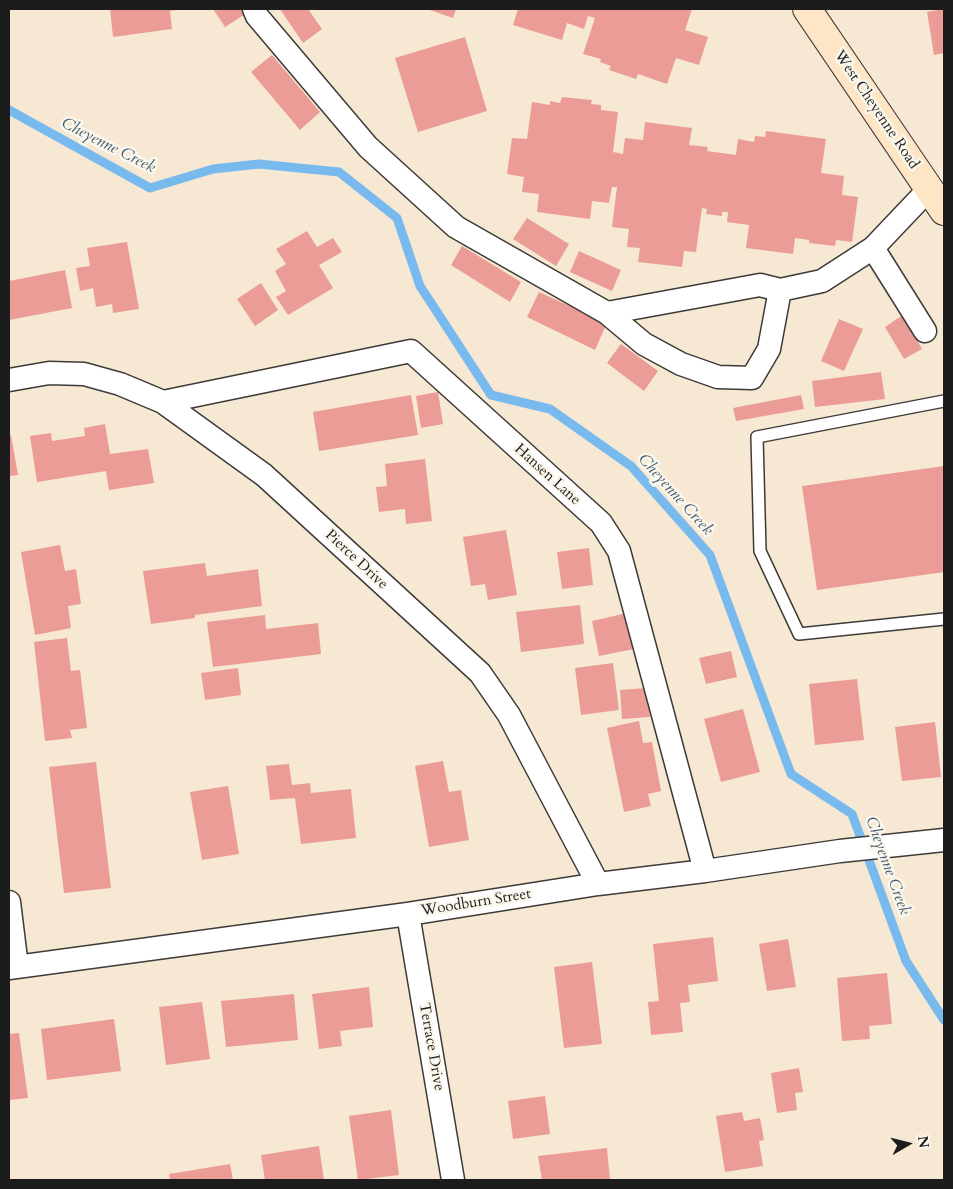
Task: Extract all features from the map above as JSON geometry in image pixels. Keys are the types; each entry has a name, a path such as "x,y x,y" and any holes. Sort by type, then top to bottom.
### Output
{"main road":[{"name":"West Cheyenne Road","path":"807,9 944,211"}],"street":[{"path":"254,9 257,16 368,148 456,227 607,314 644,344 681,364 718,377 752,378 769,349 780,290"},
{"path":"607,314 760,285 780,290 822,281 873,248 929,189"},
{"path":"873,248 925,330"},
{"name":"Hansen Lane","path":"163,402 411,351 601,524 619,551 705,872"},
{"name":"Pierce Drive","path":"9,380 50,373 84,374 120,384 163,402 264,476 480,673 509,715 598,884"},
{"name":"Woodburn Street","path":"13,967 408,914 598,884 705,872 840,852 944,840"},
{"path":"9,902 13,967"},
{"name":"Terrace Drive","path":"408,914 453,1180"}],"lane":[{"path":"944,401 757,437 760,551 799,634 944,620"}],"building":[{"path":"110,9 177,10 170,11 172,29 113,37"},
{"path":"213,9 241,9 245,14 225,27"},
{"path":"280,9 308,9 322,29 303,43"},
{"path":"427,9 456,9 453,18"},
{"path":"518,9 692,9 685,30 708,37 699,65 676,58 667,84 638,74 636,79 609,70 611,66 600,62 601,59 583,54 595,18 588,16 584,29 567,23 562,40 513,25"},
{"path":"944,9 944,53 934,55 927,12"},
{"path":"465,37 487,111 418,132 395,58"},
{"path":"272,55 320,112 300,130 251,72"},
{"path":"562,97 592,100 591,104 601,105 601,110 618,112 613,152 623,154 625,138 643,140 645,122 692,128 689,145 708,147 707,151 736,155 738,139 754,142 755,136 765,137 766,131 826,139 821,173 844,176 842,195 858,197 852,242 836,240 835,246 809,243 809,240 795,238 793,254 746,248 749,225 727,222 728,212 722,212 722,216 706,214 707,209 702,208 696,252 684,251 682,267 638,262 640,248 627,247 629,229 612,227 617,187 612,187 609,203 592,201 590,219 537,212 539,194 522,192 524,177 507,174 512,138 527,139 532,102 550,105 550,101 560,103"},
{"path":"527,218 569,244 556,266 513,239"},
{"path":"307,231 317,247 333,238 342,252 319,265 333,288 288,315 276,297 286,291 275,271 286,264 276,249"},
{"path":"127,242 139,309 113,313 112,304 96,307 93,288 80,291 76,268 90,266 87,248"},
{"path":"462,246 521,282 510,302 451,265"},
{"path":"579,251 621,270 612,291 570,272"},
{"path":"65,270 72,308 9,320 9,281"},
{"path":"261,283 278,310 255,326 237,299"},
{"path":"539,292 607,323 595,350 527,317"},
{"path":"903,315 922,349 904,359 885,327"},
{"path":"839,319 863,329 844,371 821,361"},
{"path":"621,344 658,371 644,391 607,363"},
{"path":"881,372 885,399 815,407 812,381"},
{"path":"438,392 443,424 421,428 416,396"},
{"path":"411,395 418,435 319,451 313,412"},
{"path":"801,395 804,409 736,421 733,408"},
{"path":"105,424 110,454 148,449 154,483 109,490 106,471 37,482 30,436 51,433 52,441 85,436 84,428"},
{"path":"9,435 11,435 18,475 9,476"},
{"path":"425,459 432,521 406,524 405,509 379,512 376,487 387,486 385,464"},
{"path":"944,466 944,572 817,590 802,486"},
{"path":"506,530 517,595 488,600 485,584 471,586 463,537"},
{"path":"60,545 65,571 76,569 81,604 68,606 71,628 35,635 21,552"},
{"path":"589,548 593,585 562,589 557,552"},
{"path":"205,563 207,576 258,569 262,606 195,615 195,618 151,624 143,571"},
{"path":"580,605 584,644 521,652 516,612"},
{"path":"627,613 634,649 599,656 592,621"},
{"path":"265,615 266,629 318,623 321,654 213,667 207,622"},
{"path":"67,638 71,671 80,670 87,728 70,730 72,738 45,741 34,642"},
{"path":"731,651 737,677 706,684 699,658"},
{"path":"613,663 619,710 581,715 575,668"},
{"path":"238,668 241,695 205,700 201,673"},
{"path":"857,679 864,740 815,745 809,684"},
{"path":"647,688 650,717 622,719 620,690"},
{"path":"743,709 760,772 721,782 704,719"},
{"path":"639,721 643,743 652,742 661,791 648,794 651,806 624,812 607,728"},
{"path":"935,722 941,777 902,781 895,727"},
{"path":"443,761 449,792 461,790 469,840 429,847 415,766"},
{"path":"96,762 111,888 64,893 49,767"},
{"path":"289,764 292,785 310,783 311,793 351,789 356,838 301,844 295,798 270,800 266,766"},
{"path":"228,786 239,854 202,860 190,792"},
{"path":"713,937 718,981 688,985 690,1002 680,1003 683,1032 651,1035 648,1002 659,1001 653,944"},
{"path":"788,939 796,987 767,991 759,944"},
{"path":"592,962 602,1044 564,1048 554,967"},
{"path":"887,973 892,1024 869,1026 870,1039 842,1041 837,978"},
{"path":"369,987 373,1027 340,1031 342,1046 319,1049 312,994"},
{"path":"294,994 298,1040 226,1047 221,1001"},
{"path":"202,1002 210,1059 166,1065 159,1007"},
{"path":"114,1019 121,1071 47,1080 41,1029"},
{"path":"19,1033 28,1098 9,1100 9,1034"},
{"path":"799,1068 803,1092 795,1093 797,1110 777,1113 771,1073"},
{"path":"545,1096 550,1134 513,1139 508,1101"},
{"path":"391,1110 399,1175 358,1180 349,1116"},
{"path":"742,1112 744,1121 760,1118 764,1140 759,1141 763,1166 725,1172 716,1116"},
{"path":"319,1146 324,1180 265,1180 261,1155"},
{"path":"607,1148 610,1180 542,1180 538,1156"},
{"path":"230,1164 233,1180 170,1180 169,1174"}],"waterway":[{"name":"Cheyenne Creek","path":"9,110 150,188 213,169 259,164 339,172 397,218 420,286 491,395 550,409 631,466 710,555 791,774 852,814 906,961 944,1020"}]}
